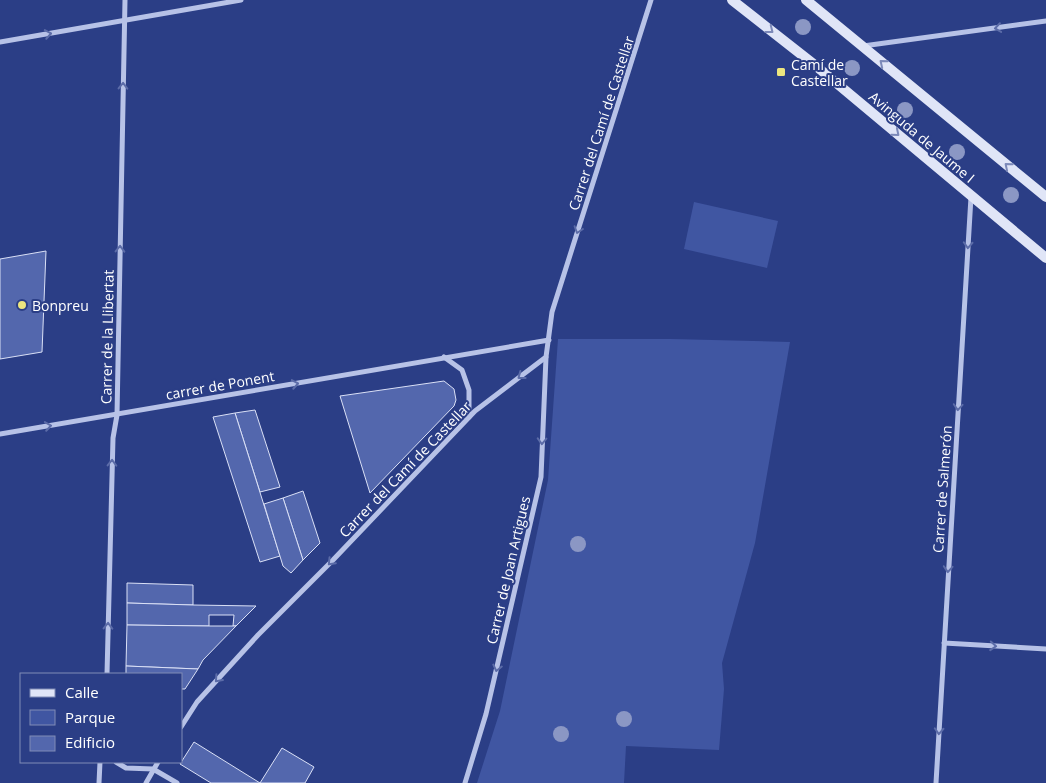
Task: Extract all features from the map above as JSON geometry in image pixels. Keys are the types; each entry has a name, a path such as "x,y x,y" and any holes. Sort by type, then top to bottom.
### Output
{"street":[{"name":"Carrer de la Llibertat","path":"107,673 113,438 118,415 125,0"},
{"path":"0,42 241,0"},
{"name":"Carrer del Camí de Castellar","path":"182,725 197,702 258,635 333,560 469,417 546,357 552,312 651,0"},
{"name":"Avinguda de Jaume I","path":"732,0 816,66 1046,258"},
{"path":"806,0 1046,198"},
{"path":"862,46 1046,21"},
{"name":"Carrer de Salmerón","path":"936,783 971,196"},
{"name":"carrer de Ponent","path":"0,434 549,340"},
{"name":"Carrer de Joan Artigues","path":"465,783 486,714 541,477 546,357"},
{"path":"444,358 462,370 469,390 469,417"},
{"path":"944,643 1046,649"},
{"path":"100,763 100,783"},
{"path":"118,763 126,768 153,769 177,783"},
{"path":"146,783 157,763"}],"green space":[{"path":"694,202 778,221 767,268 684,249"},
{"path":"558,339 790,342 755,543 722,663 724,689 719,750 626,746 624,783 477,783 500,711 548,480"}],"building":[{"name":"Bonpreu","path":"46,251 42,352 0,359 0,259"},
{"path":"444,381 454,389 456,400 454,406 370,493 340,396"},
{"path":"255,410 280,487 260,492 235,413"},
{"path":"235,413 280,556 260,562 213,417"},
{"path":"303,491 320,543 303,560 283,498"},
{"path":"283,498 303,560 291,573 283,566 264,504"},
{"path":"127,583 193,585 193,605 127,603"},
{"path":"127,603 256,606 236,626 233,626 234,615 209,615 209,626 127,625"},
{"path":"127,625 236,626 203,660 198,669 126,666"},
{"path":"126,666 198,669 185,689 182,689 182,673 126,673"},
{"path":"194,742 260,783 211,783 180,764"},
{"path":"282,748 314,767 305,783 260,783"}],"place":[{"name":"Camí de Castellar","path":"781,72"},
{"name":"Bonpreu","path":"22,305"}]}
